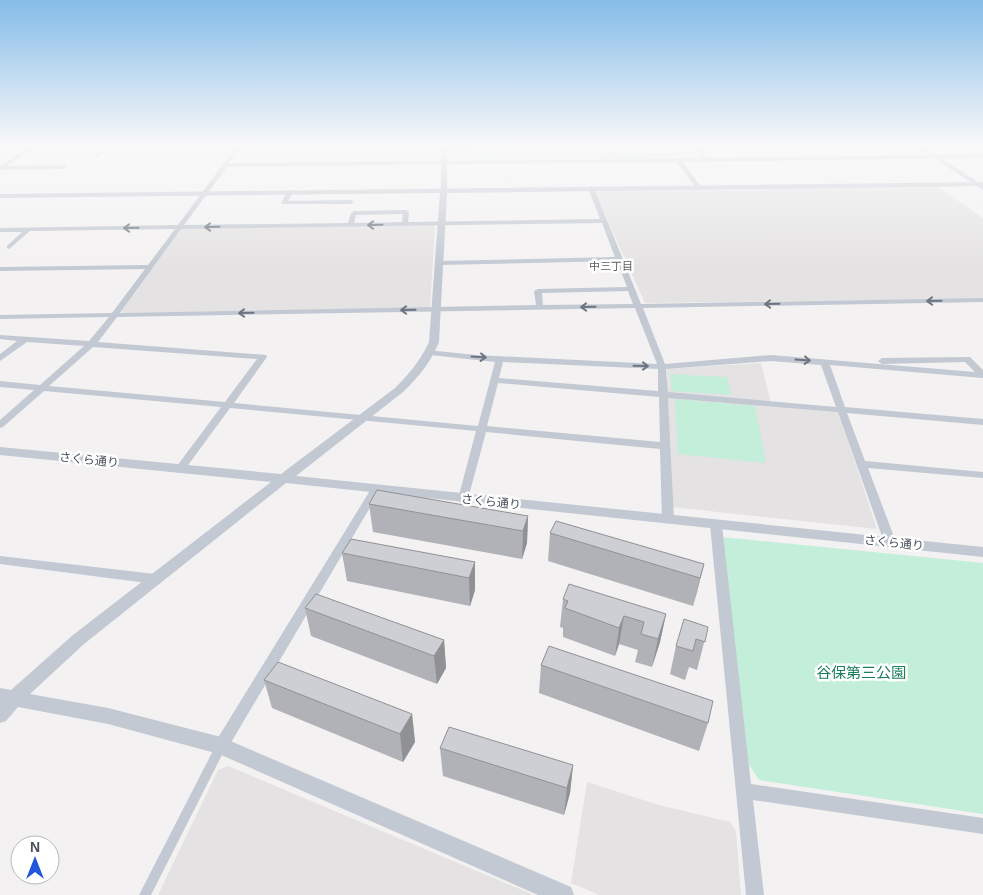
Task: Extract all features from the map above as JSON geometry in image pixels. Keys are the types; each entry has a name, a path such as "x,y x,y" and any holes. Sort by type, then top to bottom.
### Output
{"street":[{"path":"0,424 91,344 115,316 210,186"},
{"path":"0,715 6,697 413,377 430,352 434,342 444,186"},
{"path":"0,196 873,186"},
{"path":"590,188 662,367 668,520"},
{"path":"290,192 284,203 351,202"},
{"path":"316,203 321,192"},
{"path":"350,225 354,213 406,212 405,224"},
{"path":"0,230 604,221"},
{"path":"9,247 29,229"},
{"path":"439,263 619,259"},
{"path":"0,269 151,267"},
{"path":"540,308 538,291 630,289"},
{"path":"0,317 983,300"},
{"path":"0,337 263,356 179,470"},
{"path":"0,358 24,339"},
{"path":"430,352 500,359 662,367 771,358 983,375"},
{"path":"462,498 500,359"},
{"path":"824,362 967,359 983,375"},
{"path":"824,362 890,542"},
{"path":"494,380 983,422"},
{"path":"0,384 665,446"},
{"name":"さくら通り","path":"0,451 179,470 286,478 983,552"},
{"path":"861,464 983,475"},
{"path":"145,895 221,746 376,489"},
{"path":"716,525 755,895"},
{"path":"0,560 155,579"},
{"path":"6,697 108,716 221,746 562,895"},
{"path":"744,791 983,826"}],"shaded area":[{"path":"936,186 983,218 983,299 645,303 594,190"},
{"path":"435,225 430,308 124,313 122,311 181,229"},
{"path":"761,363 771,404 838,410 877,529 671,507 667,369"},
{"path":"228,766 534,895 158,895 218,770"},
{"path":"587,782 659,805 730,822 736,831 741,895 599,895 571,883"}],"green space":[{"path":"670,374 727,377 731,395 672,391"},
{"path":"675,399 755,406 766,463 678,454"},
{"name":"谷保第三公園","path":"721,537 983,563 983,814 759,780 749,765"}],"building":[{"path":"377,490 528,516 523,531 369,504"},
{"path":"556,521 704,564 700,578 550,533"},
{"path":"351,539 475,562 469,578 342,553"},
{"path":"569,584 666,614 658,639 641,634 644,622 624,616 619,628 565,608 568,601 563,599"},
{"path":"316,594 444,640 434,656 305,608"},
{"path":"684,619 708,627 705,642 696,639 693,651 676,646"},
{"path":"549,646 713,701 708,723 541,665"},
{"path":"278,662 412,714 400,734 264,680"},
{"path":"449,727 573,765 567,788 440,748"}],"district":[{"name":"中三丁目","path":"611,266"}]}
